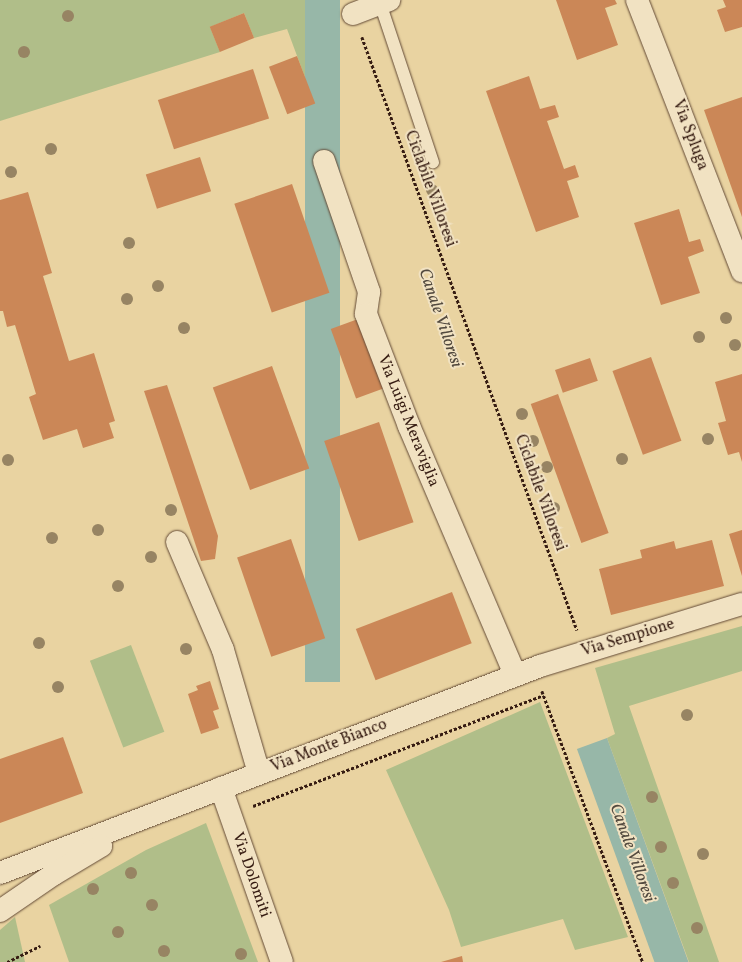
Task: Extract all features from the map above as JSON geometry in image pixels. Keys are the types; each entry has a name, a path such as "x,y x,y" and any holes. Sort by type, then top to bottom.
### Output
{"street":[{"name":"Via Spluga","path":"637,0 742,271"},
{"path":"354,14 384,1"},
{"name":"Via Luigi Meraviglia","path":"324,161 369,292 366,314 409,426 515,675"},
{"path":"177,542 223,650 259,773"},
{"name":"Via Sempione","path":"515,675 564,657 742,604"},
{"name":"Via Monte Bianco","path":"0,873 142,820 259,773 515,675"},
{"name":"Via Dolomiti","path":"221,788 282,962"},
{"name":"Via Monte Bianco","path":"0,911 54,874 142,820"}],"lane":[{"path":"384,1 433,162"}],"path":[{"name":"Ciclabile Villoresi","path":"354,14 577,630 557,638 564,657"},
{"path":"540,685 643,962"},
{"path":"245,809 544,695"},
{"path":"7,962 40,946"}],"green space":[{"path":"0,0 305,0 340,95 315,104 287,29 254,38 244,13 210,27 220,52 0,121"},
{"path":"742,626 742,671 629,706 719,962 689,962 607,738 615,734 595,668"},
{"path":"131,645 164,732 123,748 90,661"},
{"path":"540,702 628,937 575,950 563,919 461,947 449,910 386,770"},
{"path":"206,823 258,962 69,962 49,905 146,850"},
{"path":"15,917 25,962 0,962 0,930"}],"water":[{"path":"305,0 340,0 340,682 305,682"},
{"name":"Canale Villoresi","path":"607,738 689,962 654,962 577,749"}],"building":[{"path":"556,0 615,0 617,4 605,8 618,45 577,60"},
{"path":"723,0 742,0 742,27 725,32 717,10 726,7"},
{"path":"244,13 254,38 220,52 210,27"},
{"path":"297,56 315,104 287,114 269,67"},
{"path":"253,69 269,118 174,149 158,100"},
{"path":"529,76 540,109 555,105 559,117 547,121 564,169 575,165 579,177 567,181 579,217 536,232 486,91"},
{"path":"742,97 742,217 704,110"},
{"path":"200,157 211,191 157,209 146,175"},
{"path":"292,184 329,293 272,313 234,204"},
{"path":"28,192 52,273 43,276 69,361 94,353 115,421 109,423 114,438 83,448 77,429 43,440 29,397 36,394 15,325 7,327 3,311 0,311 0,200"},
{"path":"679,209 689,242 700,239 704,251 688,257 700,293 661,305 634,223"},
{"path":"358,319 383,389 356,398 331,329"},
{"path":"651,357 681,441 643,455 612,371"},
{"path":"590,358 598,381 563,393 555,370"},
{"path":"272,366 309,468 250,490 213,388"},
{"path":"742,374 742,462 739,452 728,455 718,423 726,421 715,382"},
{"path":"167,385 218,536 215,559 201,561 144,391"},
{"path":"558,394 609,533 581,543 531,404"},
{"path":"379,422 414,522 359,541 324,441"},
{"path":"742,530 742,576 729,534"},
{"path":"291,539 325,638 271,657 237,558"},
{"path":"712,540 724,586 611,615 599,569 642,558 640,550 674,541 676,549"},
{"path":"452,592 472,643 376,680 356,629"},
{"path":"210,681 219,709 213,711 219,728 201,734 188,694 198,690 196,686"},
{"path":"63,737 83,793 0,823 0,759"},
{"path":"462,956 463,962 441,962"}]}
